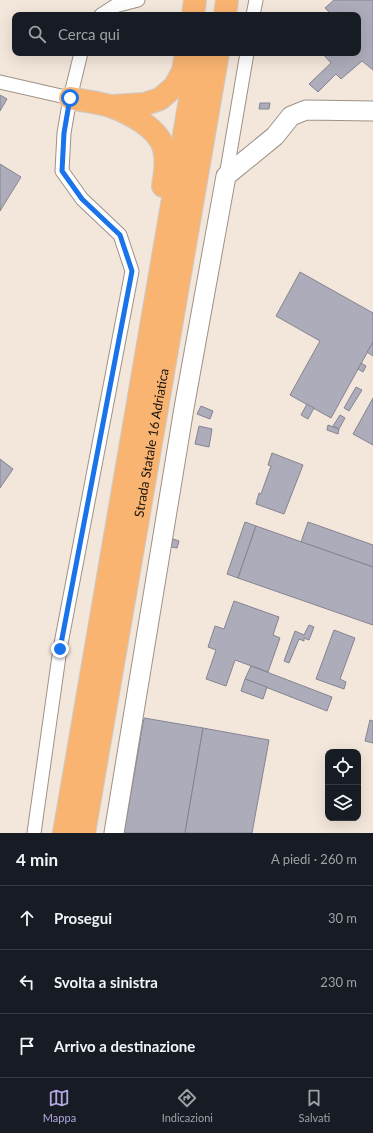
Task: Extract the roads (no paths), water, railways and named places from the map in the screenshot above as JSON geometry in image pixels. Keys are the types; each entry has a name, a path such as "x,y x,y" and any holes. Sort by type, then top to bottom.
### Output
{"highway":[{"path":"193,12 195,0"},
{"path":"206,12 208,0"},
{"path":"225,12 227,0"},
{"path":"110,106 145,104 160,99 175,86 183,71 186,56"},
{"name":"Strada Statale 16 Adriatica","path":"84,833 140,395 197,56"},
{"name":"Strada Statale 16 Adriatica","path":"64,833 116,589 217,56"},
{"path":"70,98 110,106 142,121 155,132 164,148 166,168 138,337 140,395"}],"street":[{"path":"106,12 116,6 138,0"},
{"path":"254,12 256,0"},
{"path":"34,833 60,649 132,271 120,235 82,199 62,171 64,133 70,98 80,56"},
{"path":"114,833 184,408 246,56"},
{"path":"0,82 70,98"},
{"path":"226,176 275,136 291,116 306,110 373,111"}]}
